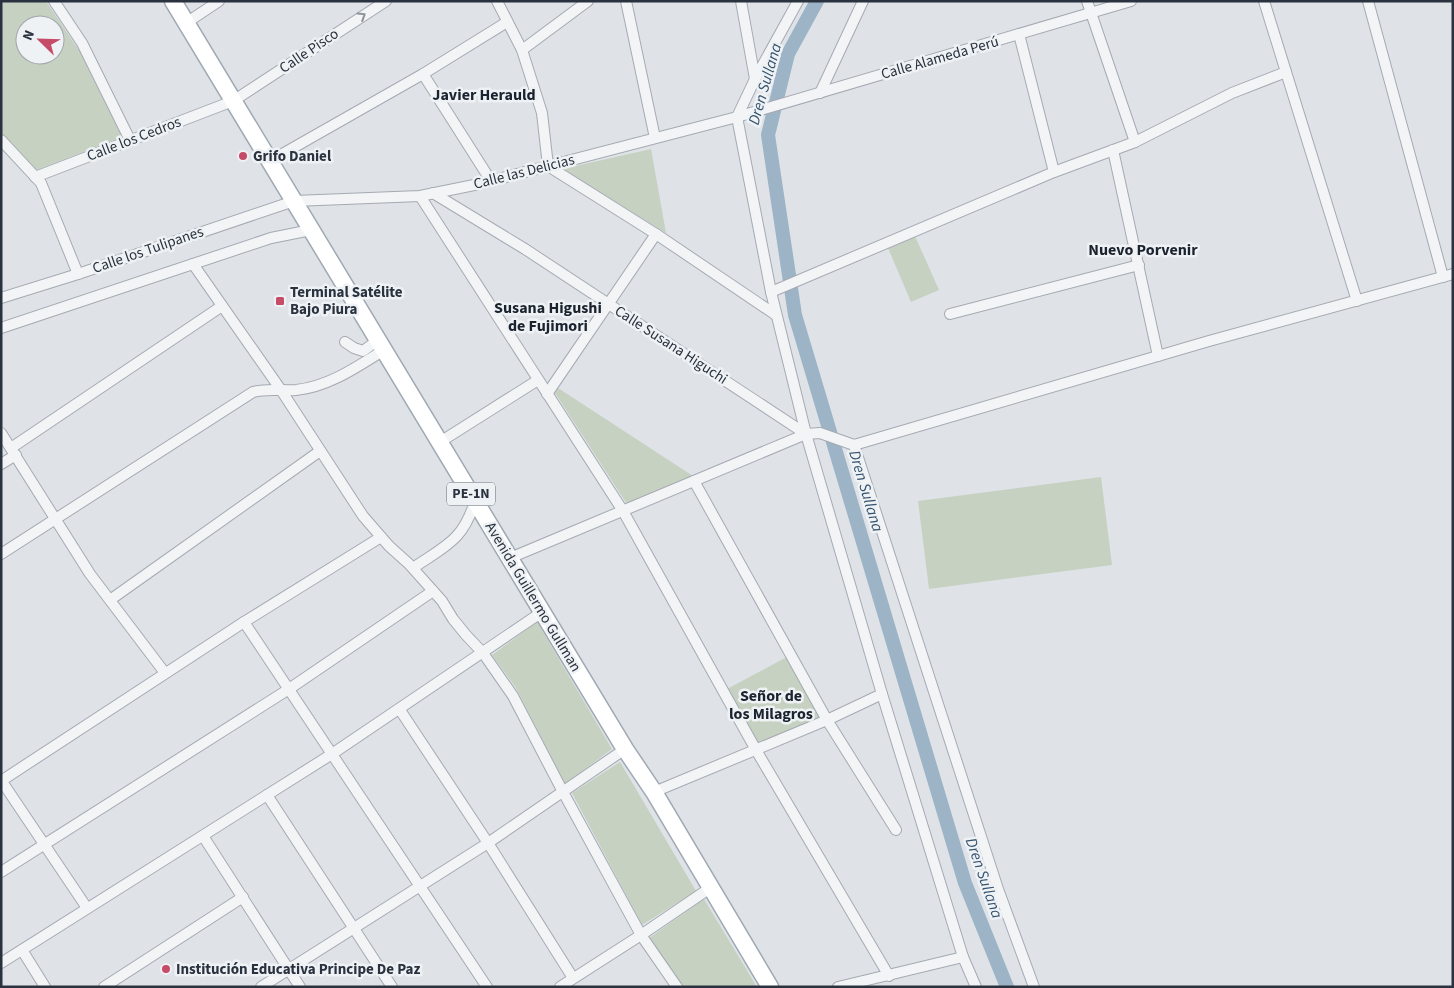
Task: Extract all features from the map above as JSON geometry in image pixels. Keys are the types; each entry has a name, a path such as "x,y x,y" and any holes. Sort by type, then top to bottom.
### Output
{"main road":[{"name":"Avenida Guillermo Gullman","path":"173,1 625,749 654,792 770,987"}],"street":[{"path":"54,1 82,42 130,140"},
{"path":"186,23 219,1"},
{"name":"Calle Pisco","path":"233,101 386,1"},
{"path":"496,1 522,50 542,113 548,166 656,234 776,315"},
{"path":"522,50 588,1"},
{"path":"626,1 655,138"},
{"path":"741,1 755,79"},
{"path":"798,1 755,79 738,117 774,290 776,315 806,434 882,694 963,957 976,987"},
{"path":"1087,1 1135,142"},
{"name":"Calle Alameda Perú","path":"750,114 1131,1"},
{"path":"1264,1 1356,300"},
{"path":"510,558 806,434 820,433 852,444 1356,300 1448,276 1368,1"},
{"path":"820,93 866,2"},
{"path":"270,162 423,74 507,22"},
{"path":"1019,34 1054,172"},
{"path":"774,290 1054,172 1135,142 1232,93 1286,72"},
{"path":"423,74 491,181"},
{"name":"Calle los Cedros","path":"35,177 233,101"},
{"name":"Calle las Delicias","path":"294,201 420,196 491,181 750,114"},
{"path":"1,140 41,183 78,274"},
{"path":"1113,150 1158,356"},
{"name":"Calle Susana Higuchi","path":"433,193 525,249 806,434"},
{"path":"420,196 623,511 756,750 889,976"},
{"name":"Calle los Tulipanes","path":"1,298 294,201"},
{"path":"1,328 271,238 311,230"},
{"path":"547,394 656,234"},
{"path":"193,264 281,390 363,516 432,591 466,635 483,653 514,696 563,792 641,935 677,987"},
{"path":"950,314 1139,265"},
{"path":"1,464 13,452 222,306"},
{"path":"345,342 363,351 381,345"},
{"path":"1,554 253,392 259,390 295,390 324,383 353,369 381,345"},
{"path":"440,442 538,380"},
{"path":"1,433 90,574 165,673"},
{"path":"852,444 998,889 1034,987"},
{"path":"110,600 320,451"},
{"path":"694,481 827,720 896,830"},
{"path":"412,568 454,540 467,524 475,501"},
{"path":"87,908 1,781 244,622 381,537"},
{"path":"1,872 289,689 432,591"},
{"path":"1,963 400,710 542,612"},
{"path":"244,622 487,987"},
{"path":"654,792 827,720 882,694"},
{"path":"400,710 488,843 573,978"},
{"path":"261,987 488,843 625,749"},
{"path":"267,795 392,987"},
{"path":"203,836 300,987"},
{"path":"560,987 710,888"},
{"path":"104,987 243,897"},
{"path":"22,950 45,987"},
{"path":"838,987 963,957"}],"green space":[{"path":"1,1 46,1 55,15 15,15 15,65 65,65 65,30 80,52 122,137 36,170 1,132"},
{"path":"651,149 666,233 562,169"},
{"path":"915,236 939,290 911,302 888,248"},
{"path":"558,388 693,476 627,504 555,393"},
{"path":"1101,477 1112,565 929,589 918,501"},
{"path":"537,622 612,749 565,784 516,688 492,655"},
{"path":"787,657 821,718 759,745 727,689"},
{"path":"620,762 696,891 642,925 572,793"},
{"path":"704,899 757,987 684,987 649,938"}],"waterway":[{"name":"Dren Sullana","path":"817,1 788,54 768,135 795,315 965,883 1007,987"}],"place":[{"name":"Grifo Daniel","path":"243,156"},
{"name":"Terminal Satélite Bajo Piura","path":"280,301"},
{"name":"Institución Educativa Principe De Paz","path":"166,969"}],"district":[{"name":"Javier Herauld","path":"484,95"},
{"name":"Nuevo Porvenir","path":"1143,250"},
{"name":"Susana Higushi de Fujimori","path":"548,317"},
{"name":"Señor de los Milagros","path":"771,705"}]}
